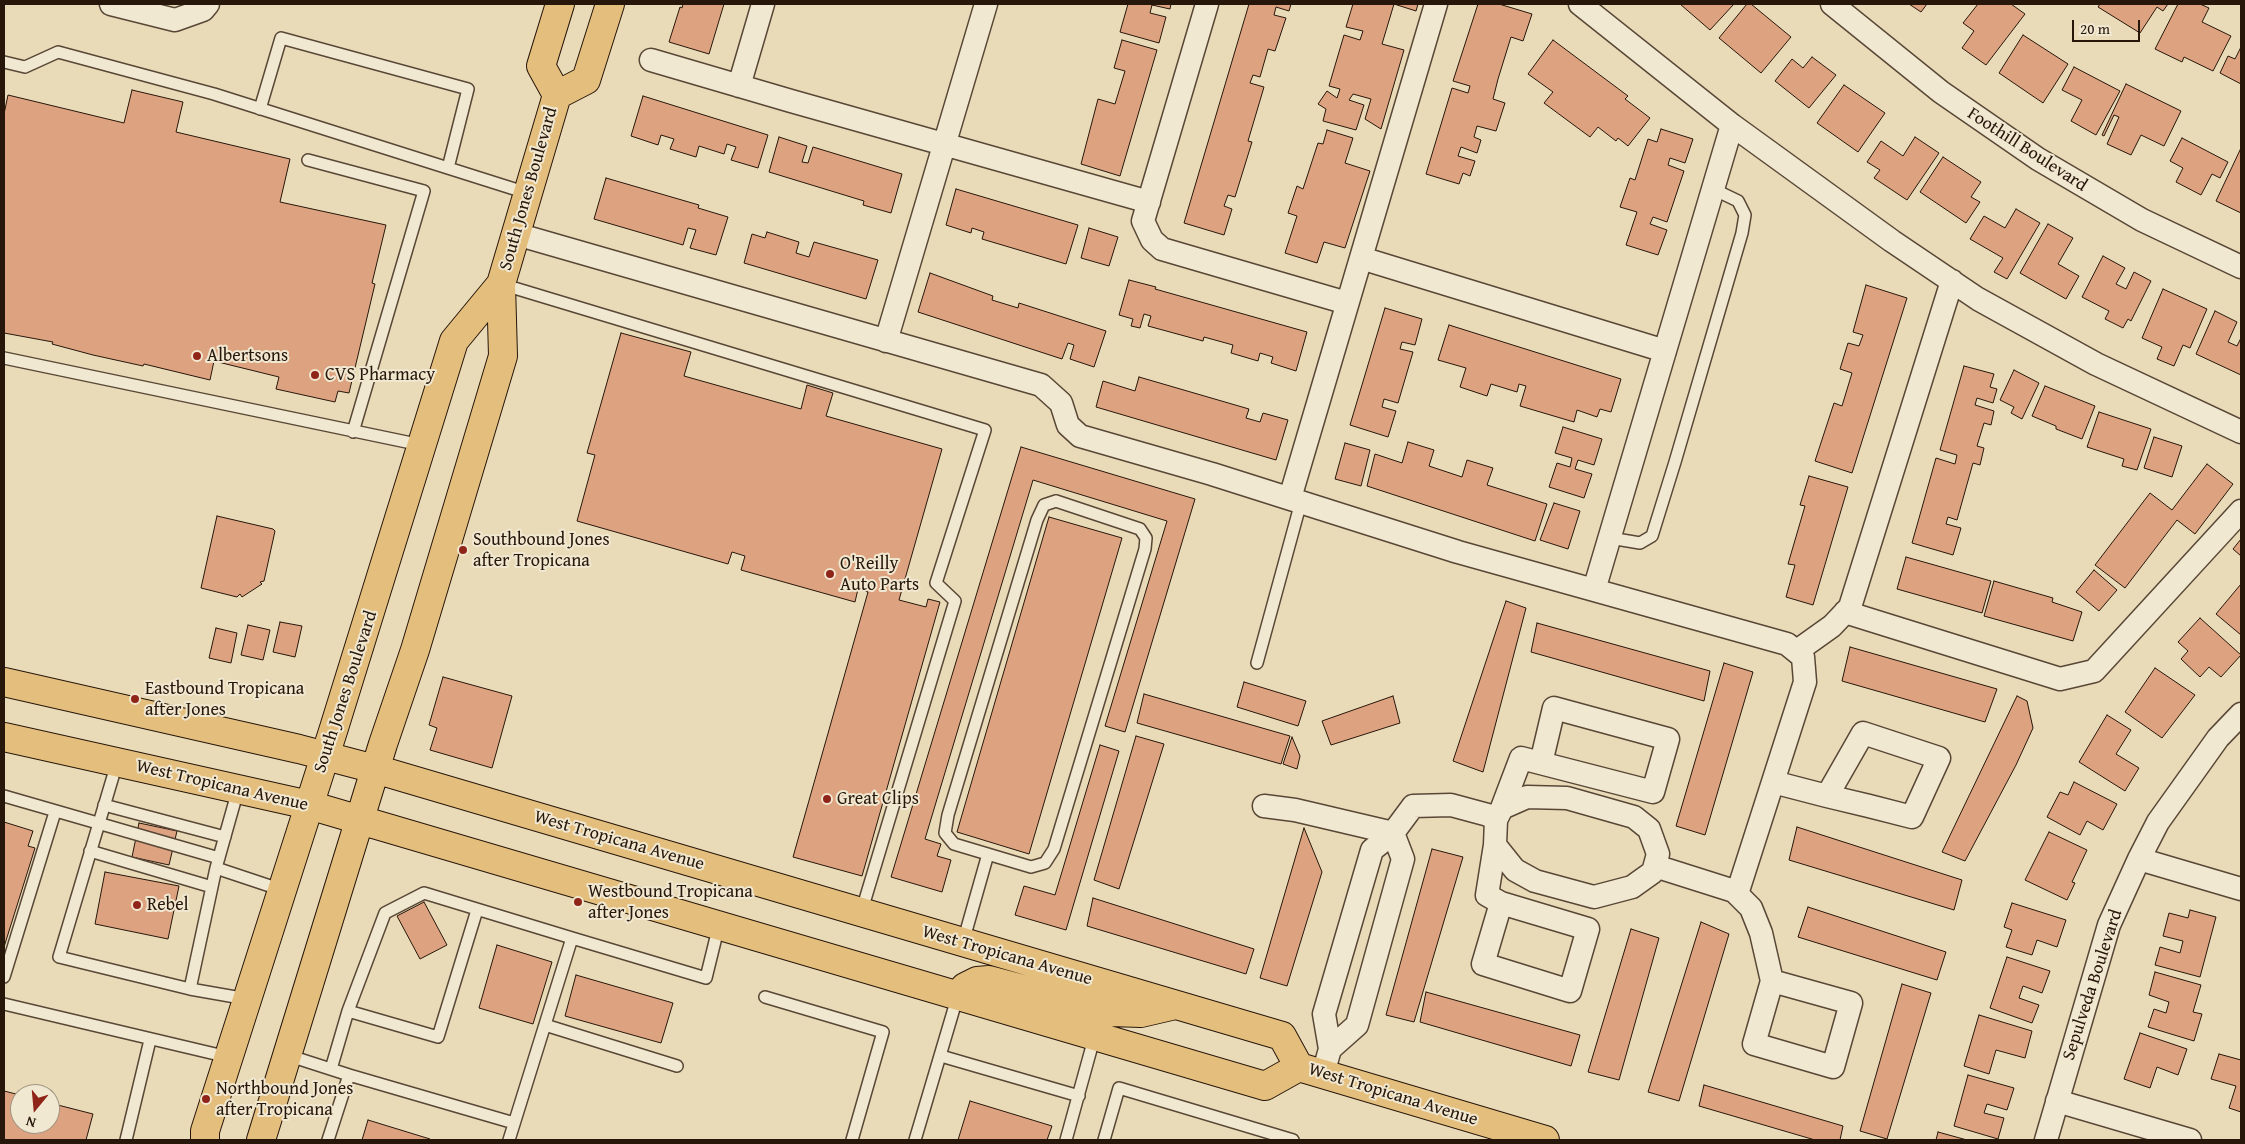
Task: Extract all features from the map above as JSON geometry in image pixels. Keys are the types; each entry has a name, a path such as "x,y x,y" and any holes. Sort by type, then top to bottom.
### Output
{"main road":[{"name":"South Jones Boulevard","path":"261,1140 376,769 415,650 503,356 501,284 556,95 541,66 560,4"},
{"name":"South Jones Boulevard","path":"556,95 586,80 610,4"},
{"name":"South Jones Boulevard","path":"205,1140 205,1132 228,1057 326,756 454,341 501,284"},
{"name":"West Tropicana Avenue","path":"4,682 376,769 1282,1036 1317,1063 1545,1140"},
{"name":"West Tropicana Avenue","path":"4,737 310,805 1265,1086 1317,1063"},
{"path":"958,995 966,987 977,981 989,980 1110,1012 1141,1013 1175,1005"}],"street":[{"path":"111,4 175,20 203,10 208,4"},
{"path":"739,86 763,4"},
{"path":"886,341 986,4"},
{"path":"1207,4 1143,221 1152,240 1162,249 1347,303"},
{"path":"1296,500 1347,303 1436,4"},
{"path":"1580,4 1732,125 1892,241 1978,299 2096,364 2241,432"},
{"name":"Foothill Boulevard","path":"1832,4 1941,92 2038,159 2142,220 2241,268"},
{"path":"652,60 1149,202"},
{"path":"1594,590 1732,125"},
{"path":"516,234 1041,385 1061,403 1068,425 1080,436 1212,474 1458,552 1787,644 1803,657 1805,682 1737,894"},
{"path":"1361,258 1665,351"},
{"path":"1796,651 1832,626 1850,607 1952,281"},
{"path":"1845,612 2060,679 2086,673 2094,670 2241,511"},
{"path":"1501,903 1483,964 1570,990 1588,929 1501,903 1488,895 1499,814 1521,758 1653,792 1668,739 1554,708 1541,763"},
{"name":"Sepulveda Boulevard","path":"2046,1140 2109,925 2138,859 2158,822 2218,738 2241,714"},
{"path":"1773,782 1827,796 1912,817 1939,758 1863,733 1827,796"},
{"path":"1317,1063 1324,1014 1372,850 1393,833 1413,806 1451,805 1488,815 1499,814 1527,797 1567,798 1634,817 1648,829 1658,854 1653,872 1632,887 1594,897 1535,881 1515,870 1495,845"},
{"path":"1264,806 1295,810 1393,833"},
{"path":"1317,1063 1357,1024 1403,859 1393,833"},
{"path":"2138,859 2241,889"},
{"path":"1654,866 1725,888 1737,894 1751,908 1761,933 1772,981 1754,1044 1833,1067 1851,1003 1772,981"},
{"path":"2057,1101 2190,1140"}],"lane":[{"path":"260,109 281,38 468,89 448,168"},
{"path":"4,62 25,67 58,52 260,109 527,193"},
{"path":"308,160 424,191 353,432"},
{"path":"1610,538 1640,543 1652,536 1675,462 1742,233 1744,215 1738,201 1713,189"},
{"path":"501,284 985,430 936,583 955,601 862,912"},
{"path":"4,358 422,445"},
{"path":"1257,663 1296,500"},
{"path":"1056,501 1140,529 1146,538 1145,549 1054,849 1045,863 1031,867 988,854 954,844 945,833 948,815 1037,520 1044,505 1056,501"},
{"path":"117,762 59,957 190,989 247,999"},
{"path":"190,989 212,887 238,790"},
{"path":"4,796 218,863 282,890"},
{"path":"104,805 225,837"},
{"path":"4,977 55,812"},
{"path":"90,851 212,887"},
{"path":"963,942 988,854"},
{"path":"331,1069 348,1011 385,914 424,893 706,978 719,925"},
{"path":"348,1011 438,1037 476,910"},
{"path":"509,1140 572,938"},
{"path":"915,1140 958,995"},
{"path":"765,997 883,1032 852,1140"},
{"path":"4,1004 228,1057"},
{"path":"545,1025 677,1066"},
{"path":"1066,1140 1095,1035"},
{"path":"126,1140 150,1040"},
{"path":"287,1055 514,1123"},
{"path":"941,1056 1079,1096"},
{"path":"328,1140 349,1075"},
{"path":"1104,1140 1119,1088 1293,1140"}],"building":[{"path":"683,4 724,4 709,54 669,42 680,7 682,8"},
{"path":"1128,4 1171,4 1170,9 1152,5 1150,13 1166,17 1159,43 1120,32"},
{"path":"1249,4 1291,4 1289,11 1276,7 1274,15 1286,18 1275,51 1268,49 1260,77 1253,75 1250,83 1264,87 1248,141 1252,142 1235,197 1228,195 1224,206 1232,209 1224,235 1184,223"},
{"path":"1353,4 1394,4 1382,44 1404,50 1381,129 1365,119 1371,99 1353,94 1349,100 1364,105 1356,130 1323,121 1326,109 1318,104 1327,91 1337,98 1340,89 1329,86 1344,35 1360,40 1363,31 1346,27"},
{"path":"1394,4 1418,4 1416,11"},
{"path":"1478,4 1499,4 1532,14 1523,41 1511,37 1498,79 1493,99 1505,103 1496,131 1477,126 1474,137 1481,140 1477,153 1461,147 1458,156 1475,161 1470,176 1463,173 1459,184 1426,174 1452,88 1468,93 1470,86 1453,81"},
{"path":"1680,4 1734,4 1710,30"},
{"path":"1747,4 1751,4 1791,37 1761,73 1719,38"},
{"path":"1909,4 1927,4 1921,12"},
{"path":"1978,4 2011,4 2025,14 1986,65 1962,48 1974,31 1963,23"},
{"path":"2100,4 2168,4 2163,11 2157,7 2140,33 2098,7"},
{"path":"2178,4 2200,4 2209,8 2202,22 2231,36 2213,71 2184,57 2182,62 2155,49"},
{"path":"2023,35 2068,64 2043,103 1999,73"},
{"path":"1122,40 1157,50 1120,176 1081,164 1098,99 1115,104 1125,71 1114,68"},
{"path":"1553,40 1628,96 1625,99 1650,118 1628,146 1618,138 1616,141 1598,127 1590,137 1544,103 1553,92 1528,74"},
{"path":"2241,47 2241,84 2220,73 2228,56 2235,59"},
{"path":"1812,57 1836,75 1809,108 1775,81 1792,59 1803,68"},
{"path":"2074,67 2120,91 2096,135 2071,121 2082,100 2062,90"},
{"path":"2126,84 2181,111 2164,146 2141,135 2131,155 2107,144 2119,117 2114,115 2104,136 2102,135"},
{"path":"1844,85 1885,113 1858,152 1817,123"},
{"path":"132,90 183,102 176,132 290,159 280,202 386,225 372,283 375,284 349,393 338,391 335,402 276,389 279,377 214,361 210,380 144,364 143,366 93,355 52,344 53,342 4,333 4,114 8,95 124,123"},
{"path":"643,96 768,135 758,168 731,160 736,147 727,144 724,154 699,146 696,157 670,149 674,139 661,135 658,145 631,136"},
{"path":"1661,129 1693,139 1685,163 1670,158 1668,165 1684,171 1667,222 1653,217 1650,224 1667,230 1658,255 1626,245 1637,212 1620,207 1630,178 1635,180 1648,139 1657,142"},
{"path":"1327,130 1353,138 1345,163 1370,171 1345,248 1324,242 1317,263 1285,253 1297,216 1288,213 1297,186 1303,189 1318,143 1323,144"},
{"path":"779,137 807,146 802,162 808,163 813,147 902,174 891,213 863,205 864,201 769,172"},
{"path":"1915,137 1939,153 1907,200 1874,178 1880,170 1867,162 1881,141 1903,156"},
{"path":"2182,138 2228,162 2220,178 2212,174 2201,195 2176,182 2183,168 2170,161"},
{"path":"2241,148 2241,213 2216,201"},
{"path":"1943,157 1981,182 1971,197 1980,202 1966,223 1920,192"},
{"path":"606,178 699,205 698,208 728,217 716,255 690,248 696,230 688,228 683,245 594,219"},
{"path":"956,189 1078,225 1066,264 982,239 984,232 972,228 971,233 946,225"},
{"path":"2016,209 2040,223 2007,279 1994,272 2003,258 1970,239 1984,216 2005,228"},
{"path":"2048,224 2073,238 2058,264 2079,276 2066,299 2020,273"},
{"path":"1089,228 1118,237 1109,266 1081,258"},
{"path":"767,232 799,242 796,253 809,257 814,242 878,260 866,299 744,263 752,234 765,238"},
{"path":"2103,256 2125,268 2116,284 2126,289 2134,272 2151,281 2131,321 2128,319 2123,328 2105,319 2109,311 2082,297"},
{"path":"930,273 993,296 992,300 1018,308 1019,303 1106,331 1094,367 1070,359 1074,345 1068,343 1062,359 918,312"},
{"path":"1129,280 1307,332 1296,371 1271,363 1273,357 1260,353 1258,361 1231,353 1233,345 1204,337 1203,341 1148,326 1151,316 1144,314 1140,328 1131,326 1133,319 1119,315"},
{"path":"1866,285 1907,298 1852,473 1815,461 1834,403 1842,406 1852,373 1840,369 1848,343 1859,346 1863,335 1853,332"},
{"path":"2163,289 2207,309 2190,348 2183,345 2174,366 2157,359 2162,347 2142,338"},
{"path":"1385,308 1422,319 1415,345 1402,342 1400,349 1413,352 1398,403 1384,399 1382,407 1396,411 1388,437 1350,425"},
{"path":"2215,311 2237,322 2228,342 2237,346 2241,338 2241,375 2196,354"},
{"path":"1449,325 1621,379 1611,412 1600,409 1597,417 1577,410 1574,422 1520,406 1526,386 1519,384 1517,392 1491,384 1487,396 1460,387 1466,368 1438,360"},
{"path":"621,333 691,352 684,376 801,409 807,385 833,393 826,416 942,449 899,600 926,607 928,599 940,602 862,876 793,857 868,592 858,589 855,602 741,570 745,556 732,552 728,564 577,521 595,455 587,453"},
{"path":"1964,366 1994,374 1990,387 1997,389 1993,403 1977,398 1975,405 1994,411 1991,425 1984,423 1977,446 1984,448 1980,465 1973,463 1957,520 1948,517 1946,524 1961,528 1953,555 1912,543 1936,458 1955,464 1957,455 1940,450"},
{"path":"2014,370 2039,383 2022,419 2011,413 2014,407 2000,400"},
{"path":"1139,377 1249,409 1246,418 1260,422 1263,413 1288,420 1276,460 1096,407 1103,381 1135,391"},
{"path":"2045,386 2095,406 2082,439 2056,429 2056,426 2032,416"},
{"path":"2099,412 2151,429 2137,470 2122,466 2124,459 2087,447"},
{"path":"1563,427 1602,439 1594,465 1578,460 1575,469 1592,474 1584,498 1549,487 1557,463 1570,467 1572,458 1555,453"},
{"path":"2154,437 2182,446 2172,477 2144,468"},
{"path":"1408,442 1434,450 1429,466 1462,477 1467,460 1493,468 1487,485 1547,504 1535,541 1367,486 1375,454 1402,463"},
{"path":"1345,443 1370,450 1361,486 1335,479"},
{"path":"1021,447 1195,499 1125,732 1105,726 1167,521 1033,480 925,839 941,844 937,856 951,860 942,892 891,877"},
{"path":"2207,464 2233,484 2195,534 2177,520 2125,588 2095,565 2150,493 2172,510"},
{"path":"1809,476 1848,487 1813,605 1786,597 1795,565 1788,564 1805,506 1800,505"},
{"path":"1554,503 1580,511 1568,549 1540,540"},
{"path":"217,516 275,531 264,581 260,582 262,584 242,597 240,594 237,597 201,588"},
{"path":"1049,517 1122,538 1029,854 957,832"},
{"path":"2241,539 2241,556 2233,549"},
{"path":"1906,557 1991,581 1982,613 1897,589"},
{"path":"2094,570 2117,590 2099,611 2076,592"},
{"path":"1994,581 2053,598 2052,602 2082,612 2073,641 1984,616"},
{"path":"2241,584 2241,635 2216,614"},
{"path":"1506,601 1526,608 1483,772 1453,761"},
{"path":"2200,618 2241,655 2221,677 2209,667 2200,677 2181,659 2188,651 2178,642"},
{"path":"280,622 302,626 295,657 273,652"},
{"path":"1537,623 1710,671 1704,701 1531,652"},
{"path":"248,625 270,630 263,660 241,655"},
{"path":"216,628 237,633 231,663 209,658"},
{"path":"1850,647 1997,689 1985,722 1842,681"},
{"path":"1724,663 1753,672 1705,835 1676,826"},
{"path":"2155,668 2195,695 2162,738 2125,712"},
{"path":"443,677 512,696 492,768 430,750 437,728 429,725"},
{"path":"1244,682 1306,701 1298,726 1237,707"},
{"path":"1144,694 1290,736 1281,764 1137,723"},
{"path":"1393,696 1400,723 1331,745 1322,721"},
{"path":"2017,696 2027,701 2033,728 2016,765 1965,861 1942,852"},
{"path":"2107,715 2131,730 2116,754 2139,768 2125,791 2079,762"},
{"path":"1136,736 1164,744 1119,889 1094,880"},
{"path":"1292,737 1300,756 1297,769 1283,764"},
{"path":"1100,745 1119,751 1066,930 1015,915 1024,886 1055,895"},
{"path":"2074,782 2117,804 2103,830 2087,821 2080,835 2047,817 2060,792 2068,795"},
{"path":"4,822 33,831 28,846 35,848 4,947"},
{"name":"Rebel","path":"139,823 177,831 169,865 132,857"},
{"path":"1797,827 1962,880 1954,910 1789,860"},
{"path":"1304,828 1322,872 1287,986 1260,978"},
{"path":"2049,832 2087,850 2072,882 2075,883 2067,900 2025,880"},
{"path":"1432,849 1463,857 1414,1022 1386,1015"},
{"name":"Rebel","path":"105,872 179,886 168,939 95,924"},
{"path":"1093,898 1254,949 1246,974 1087,926"},
{"path":"424,902 447,945 420,959 397,916"},
{"path":"2012,903 2066,920 2057,947 2037,940 2032,955 2006,947 2012,930 2004,927"},
{"path":"1808,907 1946,952 1937,980 1798,937"},
{"path":"2190,910 2216,917 2200,977 2155,965 2160,947 2180,953 2183,941 2163,936 2169,913 2188,918"},
{"path":"1701,922 1729,934 1679,1101 1648,1092"},
{"path":"1631,929 1659,938 1619,1080 1588,1072"},
{"path":"497,945 552,962 533,1024 479,1008"},
{"path":"2007,957 2050,971 2042,993 2023,986 2019,998 2039,1005 2032,1023 1990,1008"},
{"path":"2155,972 2201,985 2193,1012 2202,1014 2194,1041 2148,1027 2154,1009 2166,1013 2169,1002 2149,995"},
{"path":"576,975 673,1003 661,1043 565,1016"},
{"path":"1902,984 1931,993 1887,1139 1860,1131"},
{"path":"1426,992 1580,1035 1571,1066 1420,1022"},
{"path":"1979,1015 2032,1031 2025,1058 1996,1050 1989,1074 1964,1066"},
{"path":"2140,1033 2187,1049 2178,1075 2157,1067 2150,1088 2124,1079"},
{"path":"2219,1054 2241,1060 2241,1112 2229,1108 2236,1086 2211,1079"},
{"path":"1968,1075 2014,1088 2007,1110 1987,1104 1984,1113 2004,1118 1998,1139 1954,1126"},
{"path":"1704,1085 1843,1126 1840,1140 1815,1140 1699,1106"},
{"path":"4,1091 10,1092 10,1134 60,1134 60,1106 93,1114 86,1140 4,1140"},
{"path":"970,1101 1052,1126 1047,1140 958,1140"},
{"path":"368,1120 430,1139 430,1140 362,1140"},
{"path":"1938,1132 1967,1140 1936,1140"}],"place":[{"name":"Albertsons","path":"197,356"},
{"name":"CVS Pharmacy","path":"315,375"},
{"name":"Southbound Jones after Tropicana","path":"463,550"},
{"name":"O'Reilly Auto Parts","path":"830,574"},
{"name":"Eastbound Tropicana after Jones","path":"135,699"},
{"name":"Great Clips","path":"827,799"},
{"name":"Westbound Tropicana after Jones","path":"578,902"},
{"name":"Rebel","path":"137,905"},
{"name":"Northbound Jones after Tropicana","path":"206,1099"}]}
